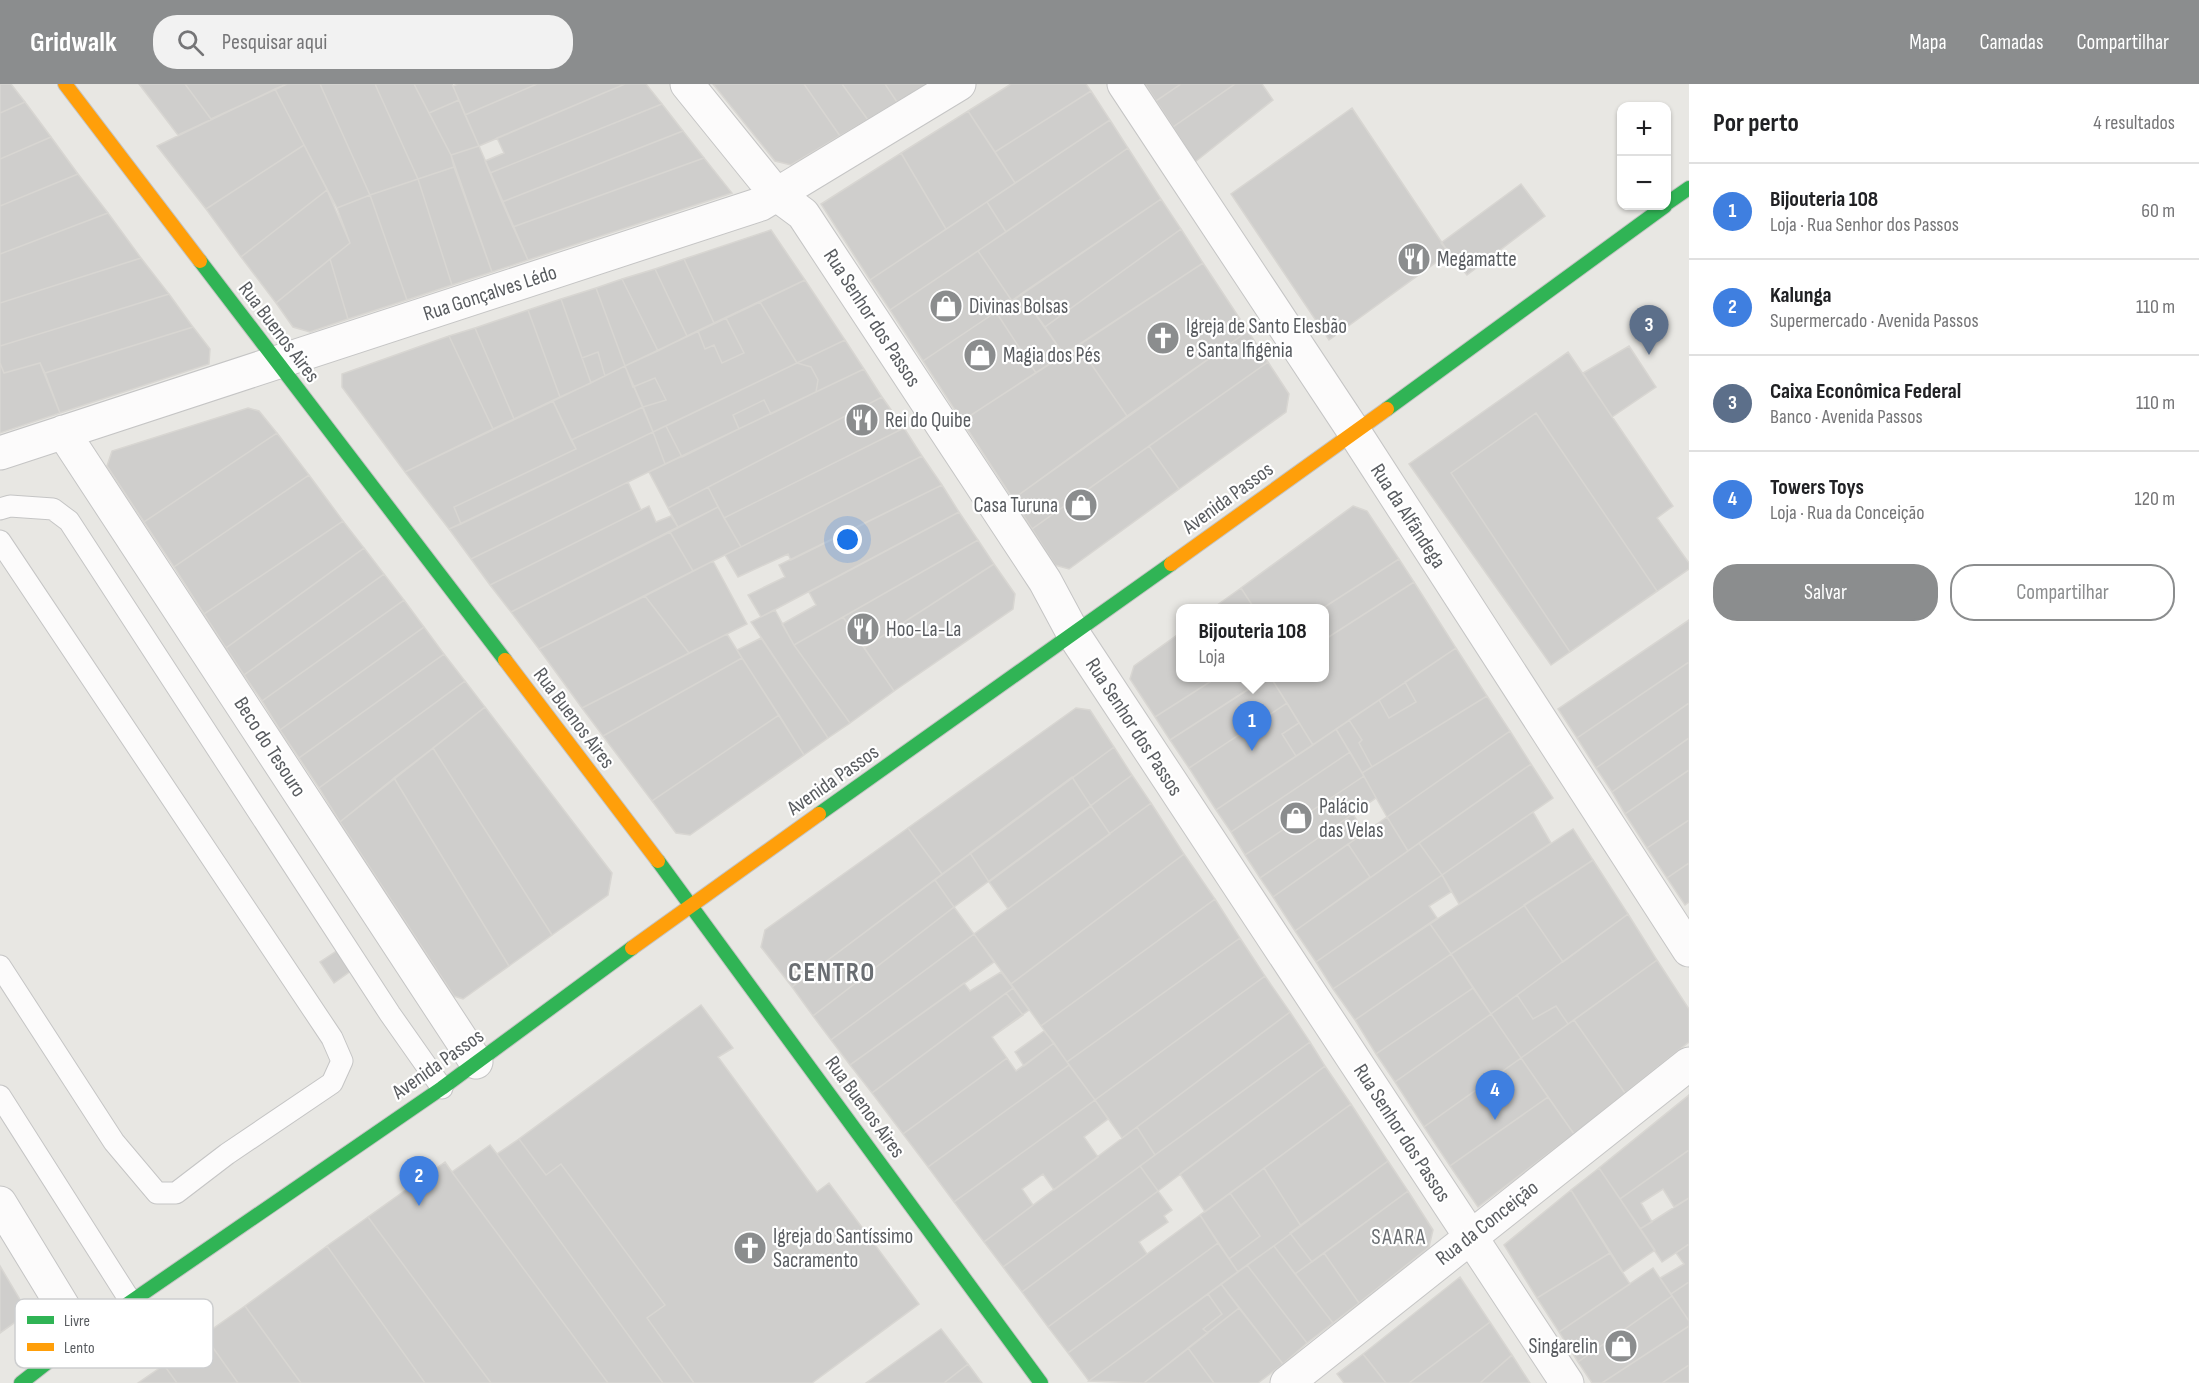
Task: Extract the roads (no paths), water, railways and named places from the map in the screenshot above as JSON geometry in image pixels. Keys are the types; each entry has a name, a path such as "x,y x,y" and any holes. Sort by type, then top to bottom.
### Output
{"main road":[{"name":"Rua Buenos Aires","path":"65,84 691,905 1041,1383"},
{"name":"Avenida Passos","path":"1671,201 1689,188"},
{"name":"Avenida Passos","path":"135,1299 442,1088 691,905 1074,635 1355,433 1659,210"},
{"name":"Avenida Passos","path":"21,1383 40,1368"}],"street":[{"name":"Rua Senhor dos Passos","path":"687,84 776,194 803,214 1045,581 1074,635 1567,1383"},
{"name":"Rua Gonçalves Lédo","path":"0,453 761,204 959,84"},
{"name":"Rua da Alfândega","path":"1124,84 1355,433 1689,950"},
{"name":"Beco do Tesouro","path":"63,432 476,1062"},
{"name":"Rua da Conceição","path":"1287,1383 1689,1064"},
{"path":"0,1203 58,1299"}],"lane":[{"path":"0,509 10,506 53,509 69,521 390,1014 442,1088"},
{"path":"0,541 332,1038 342,1061 332,1083 227,1154 176,1193 157,1193 114,1142 0,966"},
{"path":"0,1096 129,1299"}],"place":[{"name":"Megamatte","path":"1414,259"},
{"name":"Divinas Bolsas","path":"946,306"},
{"name":"Igreja de Santo Elesbão e Santa Ifigênia","path":"1163,338"},
{"name":"Magia dos Pés","path":"980,355"},
{"name":"Caixa Econômica Federal","path":"1649,355"},
{"name":"Rei do Quibe","path":"862,420"},
{"name":"Casa Turuna","path":"1081,505"},
{"name":"Hoo-La-La","path":"863,629"},
{"name":"Bijouteria 108","path":"1252,751"},
{"name":"Palácio das Velas","path":"1296,818"},
{"name":"Towers Toys","path":"1495,1120"},
{"name":"Kalunga","path":"419,1206"},
{"name":"Igreja do Santíssimo Sacramento","path":"750,1248"},
{"name":"Singarelin","path":"1621,1346"}],"district":[{"name":"CENTRO","path":"832,973"},
{"name":"SAARA","path":"1399,1237"}]}
